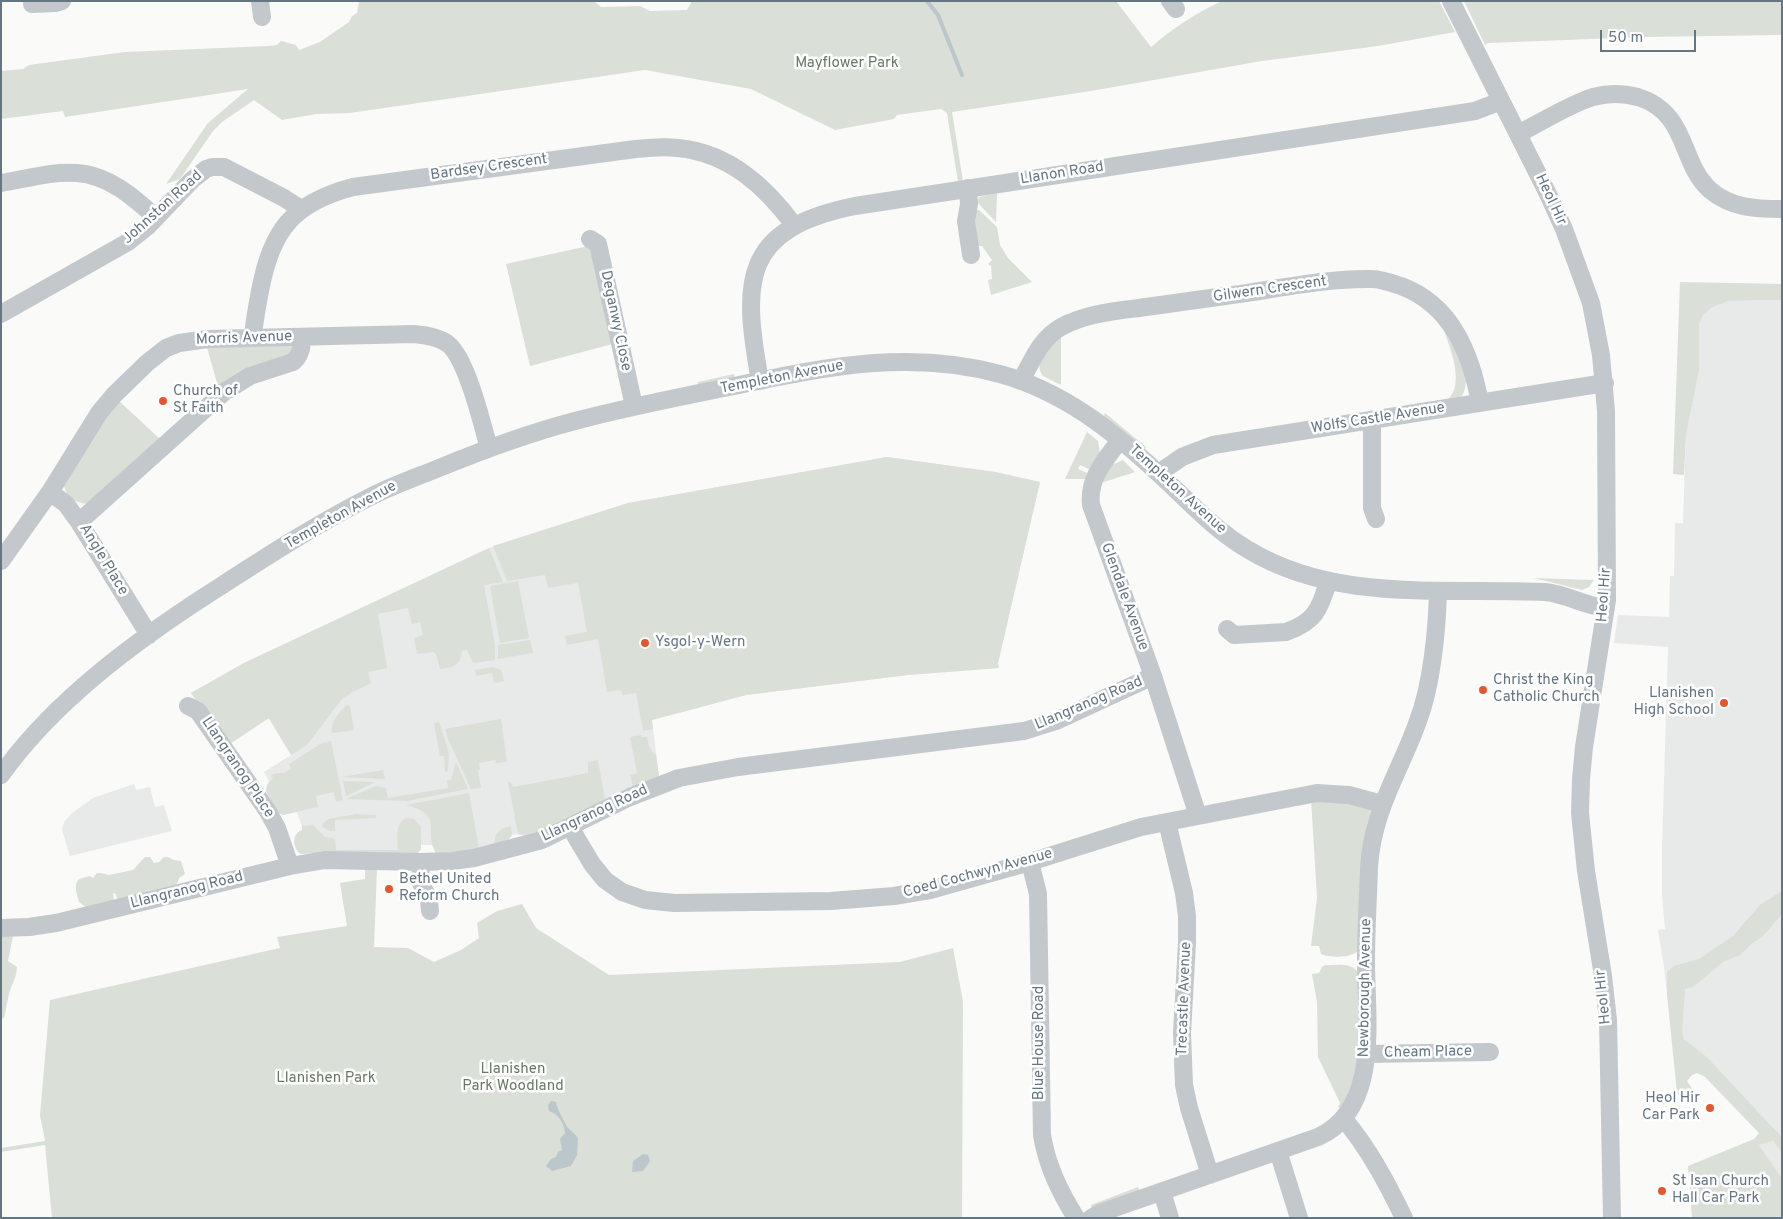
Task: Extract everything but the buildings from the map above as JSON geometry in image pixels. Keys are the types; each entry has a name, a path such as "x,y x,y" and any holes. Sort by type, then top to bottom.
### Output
{"street":[{"path":"32,4 62,1"},
{"name":"Heol Hir","path":"1451,1 1558,215 1584,282 1595,318 1605,383 1608,563 1606,608 1584,748 1580,813 1586,872 1603,976 1608,1020 1612,1218"},
{"path":"1518,134 1593,97 1628,94 1658,106 1672,122 1700,177 1710,190 1734,205 1755,209 1782,209"},
{"name":"Llanon Road","path":"760,381 750,319 752,279 756,267 763,254 781,235 794,225 824,213 968,188 1475,111 1501,101"},
{"name":"Bardsey Crescent","path":"253,337 268,258 278,236 288,222 312,202 340,190 366,184 620,150 665,147 708,155 738,169 762,186 794,225"},
{"name":"Johnston Road","path":"1,314 122,246 138,235 206,169 212,167 224,168 302,209"},
{"path":"1,183 56,174 89,174 117,186 156,218"},
{"path":"968,188 969,204 966,221 971,255"},
{"name":"Deganwy Close","path":"590,239 598,244 634,406"},
{"name":"Gilwern Crescent","path":"1021,381 1036,352 1044,342 1061,328 1084,317 1135,308 1332,282 1374,279 1402,287 1416,294 1428,301 1449,322 1460,337 1468,354 1480,403"},
{"name":"Morris Avenue","path":"1,561 50,492 99,413 132,376 158,353 179,343 253,337 414,334 441,340 453,349 463,366 489,448"},
{"path":"79,522 224,392 250,376 293,362 298,358 302,350 302,337"},
{"name":"Templeton Avenue","path":"1,775 27,741 60,708 94,678 149,635 187,608 258,563 351,507 386,490 489,448 574,421 634,406 840,366 899,360 928,361 996,373 1021,381 1083,411 1159,473 1206,518 1245,548 1270,561 1328,582 1367,588 1552,593 1593,606 1606,608"},
{"name":"Wolfs Castle Avenue","path":"1159,473 1182,457 1213,445 1605,383"},
{"path":"1372,420 1372,508 1376,519"},
{"name":"Glendale Avenue","path":"1120,440 1095,476 1091,490 1091,505 1153,676 1198,816"},
{"name":"Angle Place","path":"50,492 66,504 79,522 149,635"},
{"path":"1227,629 1234,635 1294,630 1318,612 1328,582"},
{"name":"Newborough Avenue","path":"1092,1218 1100,1213 1327,1133 1344,1119 1359,1090 1366,1054 1368,1029 1367,938 1370,864 1374,830 1382,804 1418,721 1426,693 1433,648 1438,591"},
{"name":"Llangranog Road","path":"1,928 56,923 290,866 325,860 420,862 474,858 542,840 622,801 679,778 738,767 1009,734 1040,727 1063,718 1153,676"},
{"name":"Llangranog Place","path":"188,706 198,710 260,798 277,828 290,866"},
{"name":"Coed Cochwyn Avenue","path":"570,827 592,864 605,880 632,896 657,902 831,901 870,899 930,890 1030,862 1141,827 1317,792 1349,795 1382,804"},
{"name":"Trecastle Avenue","path":"1167,822 1184,893 1187,916 1182,1033 1184,1085 1189,1108 1210,1175"},
{"path":"420,862 421,883 429,900 430,911"},
{"name":"Blue House Road","path":"1030,862 1038,894 1042,1135 1048,1164 1076,1218"},
{"name":"Cheam Place","path":"1366,1054 1490,1052"},
{"path":"1344,1119 1366,1148 1390,1187 1404,1218"},
{"path":"1278,1151 1299,1218"},
{"path":"1162,1192 1170,1218"}],"shaded area":[{"name":"Llanishen High School","path":"1782,300 1782,1137 1707,1057 1671,1029 1658,930 1665,929 1662,896 1662,848 1668,647 1614,643 1618,615 1669,617 1670,576 1674,576 1675,523 1683,523 1686,435 1699,371 1699,324 1704,314 1713,307 1729,301"},
{"name":"Ysgol-y-Wern","path":"887,457 995,472 1040,482 998,663 999,668 908,675 746,695 652,720 659,777 620,793 559,823 524,836 512,835 507,841 464,851 435,850 432,845 421,845 421,849 301,854 298,852 294,842 298,832 303,830 297,812 283,815 266,791 269,781 264,772 291,755 269,719 191,693 244,663 489,548 628,503"},
{"path":"134,784 136,790 150,787 155,807 164,805 172,831 70,856 62,830 64,822 72,813 93,798"},
{"path":"551,1101 556,1102 559,1112 569,1129 578,1138 577,1155 571,1166 552,1171 546,1166 562,1150 560,1139 565,1133 560,1119 556,1114 549,1111 548,1105"},
{"path":"1773,1141 1782,1153 1782,1178 1759,1145"},
{"path":"643,1154 648,1155 650,1161 643,1171 632,1172 633,1161"}],"green space":[{"name":"Mayflower Park","path":"359,1 594,1 601,7 640,6 650,11 687,10 692,1 1116,1 1151,47 1185,21 1222,1 1439,1 1455,32 1378,46 1262,61 1091,91 952,112 963,181 958,182 947,113 941,109 897,115 894,119 835,130 751,89 645,70 350,113 316,114 282,120 254,100 222,122 213,131 180,179 166,184 208,123 248,89 65,117 63,111 1,119 1,71 23,69 29,65 125,52 269,46 277,45 281,41 296,45 299,50 320,42 349,22 352,16 357,13"},
{"path":"1464,1 1782,1 1782,35 1643,37 1488,43 1485,45"},
{"path":"997,193 996,222 977,202 979,197"},
{"path":"976,210 979,210 997,227 1000,245 1008,258 1032,282 991,295 988,280 992,279 991,266 988,264 992,260 982,246 977,246 974,224"},
{"path":"588,246 593,249 616,343 530,366 506,264"},
{"path":"1680,282 1782,284 1782,300 1729,301 1713,307 1704,314 1699,324 1699,371 1686,435 1684,475 1673,474"},
{"path":"1445,333 1447,333 1459,355 1466,380 1462,396 1447,400 1452,394 1456,377 1453,358"},
{"path":"1061,337 1061,385 1043,376 1040,365 1044,355"},
{"path":"290,343 294,349 294,354 219,390 206,344"},
{"path":"734,374 735,379 698,385 698,382"},
{"path":"117,399 162,441 90,504 84,504 70,498 65,490 63,479"},
{"path":"1105,413 1146,447 1144,451 1103,417"},
{"path":"1087,432 1098,441 1100,453 1089,469 1080,465 1078,469 1087,473 1085,479 1065,479"},
{"path":"887,457 995,472 1040,482 998,663 999,668 908,675 746,695 652,720 653,729 643,731 636,693 623,695 621,690 607,692 598,639 567,645 565,636 587,632 578,583 548,588 545,575 507,581 493,546 628,503"},
{"path":"1123,460 1135,472 1101,483 1112,465"},
{"path":"489,548 503,582 484,585 495,645 495,660 473,663 467,650 462,651 460,660 456,665 440,669 436,654 433,652 417,654 414,638 423,635 420,622 412,624 408,608 378,614 387,668 368,672 371,683 342,699 307,745 291,755 269,718 227,746 191,693 244,663"},
{"path":"1534,578 1594,580 1589,587 1582,590"},
{"path":"518,581 529,638 500,643 490,586"},
{"path":"530,640 533,653 498,659 498,645"},
{"path":"493,667 501,670 504,681 494,683 492,673 476,676 475,670"},
{"path":"347,705 350,706 354,730 332,733 334,721"},
{"path":"501,719 507,762 496,763 495,760 479,763 480,769 478,770 481,788 471,789 445,729"},
{"path":"439,722 449,753 448,771 445,772 444,756 440,756 434,723"},
{"path":"641,735 641,737 647,737 649,746 656,755 659,777 633,787 630,775 637,773 630,737"},
{"path":"331,741 343,800 336,802 334,792 316,796 318,807 283,815 278,813 266,791 267,785 273,778 271,775 288,771 291,769 289,764 322,743"},
{"path":"598,760 605,800 548,828 526,835 518,834 508,782 511,782 513,787 588,773 588,762"},
{"path":"456,762 468,789 407,801 346,799 376,786 386,788 388,798 448,788 447,780 451,780"},
{"path":"383,770 385,779 342,777"},
{"path":"343,781 373,782 373,783 346,796"},
{"path":"469,793 479,848 436,853 431,837 429,819 425,813 406,805"},
{"path":"1311,798 1371,807 1364,852 1358,951 1351,955 1335,957 1325,955 1321,954 1319,946 1311,946 1317,898"},
{"path":"356,814 376,815 376,818 335,820 335,831 329,831 322,826 329,819"},
{"path":"407,818 414,819 421,826 421,849 417,854 330,852 301,854 296,848 294,841 296,835 302,830 302,826 313,825 325,837 335,839 336,850 398,850 398,827"},
{"path":"511,826 512,835 507,841 495,844 495,837 498,832"},
{"path":"145,857 150,857 154,863 159,862 164,857 181,861 185,874 179,878 177,884 147,891 140,898 117,900 116,894 113,893 114,901 87,908 79,902 76,887 79,879 90,876 93,878 97,873 109,875 133,870"},
{"name":"Llanishen Park","path":"365,869 377,869 374,947 408,948 434,962 461,950 479,938 477,923 497,911 522,904 536,928 609,975 900,962 953,948 963,1002 962,1218 52,1218 45,1145 1,1152 1,1148 45,1141 40,1115 50,1000 280,948 277,937 347,926 340,883 365,879"},
{"path":"1782,891 1782,914 1762,937 1751,944 1740,955 1723,962 1693,987 1685,989 1682,1032 1684,1039 1707,1057 1782,1137 1782,1153 1773,1141 1759,1145 1782,1178 1782,1218 1692,1218 1688,1166 1754,1139 1759,1133 1705,1077 1697,1073 1692,1075 1687,1081 1693,1090 1694,1096 1687,1101 1680,1098 1677,1093 1667,994 1667,972 1674,966 1699,959 1733,936 1760,905"},
{"path":"1,936 13,936 8,961 17,967 4,1018 1,1019"},
{"path":"1325,965 1349,966 1359,974 1359,1053 1356,1073 1342,1109 1338,1107 1340,1103 1318,1057 1317,1002 1312,974 1319,973"},
{"path":"1138,1187 1140,1192 1091,1209 1091,1205"}],"waterway":[{"path":"927,1 938,15 962,75"}],"place":[{"name":"Church of St Faith","path":"163,401"},
{"name":"Ysgol-y-Wern","path":"645,643"},
{"name":"Christ the King Catholic Church","path":"1483,690"},
{"name":"Llanishen High School","path":"1724,703"},
{"name":"Bethel United Reform Church","path":"389,889"},
{"name":"Heol Hir Car Park","path":"1710,1108"},
{"name":"St Isan Church Hall Car Park","path":"1662,1191"}],"park label":[{"name":"Llanishen Park Woodland","path":"513,1078"}]}
